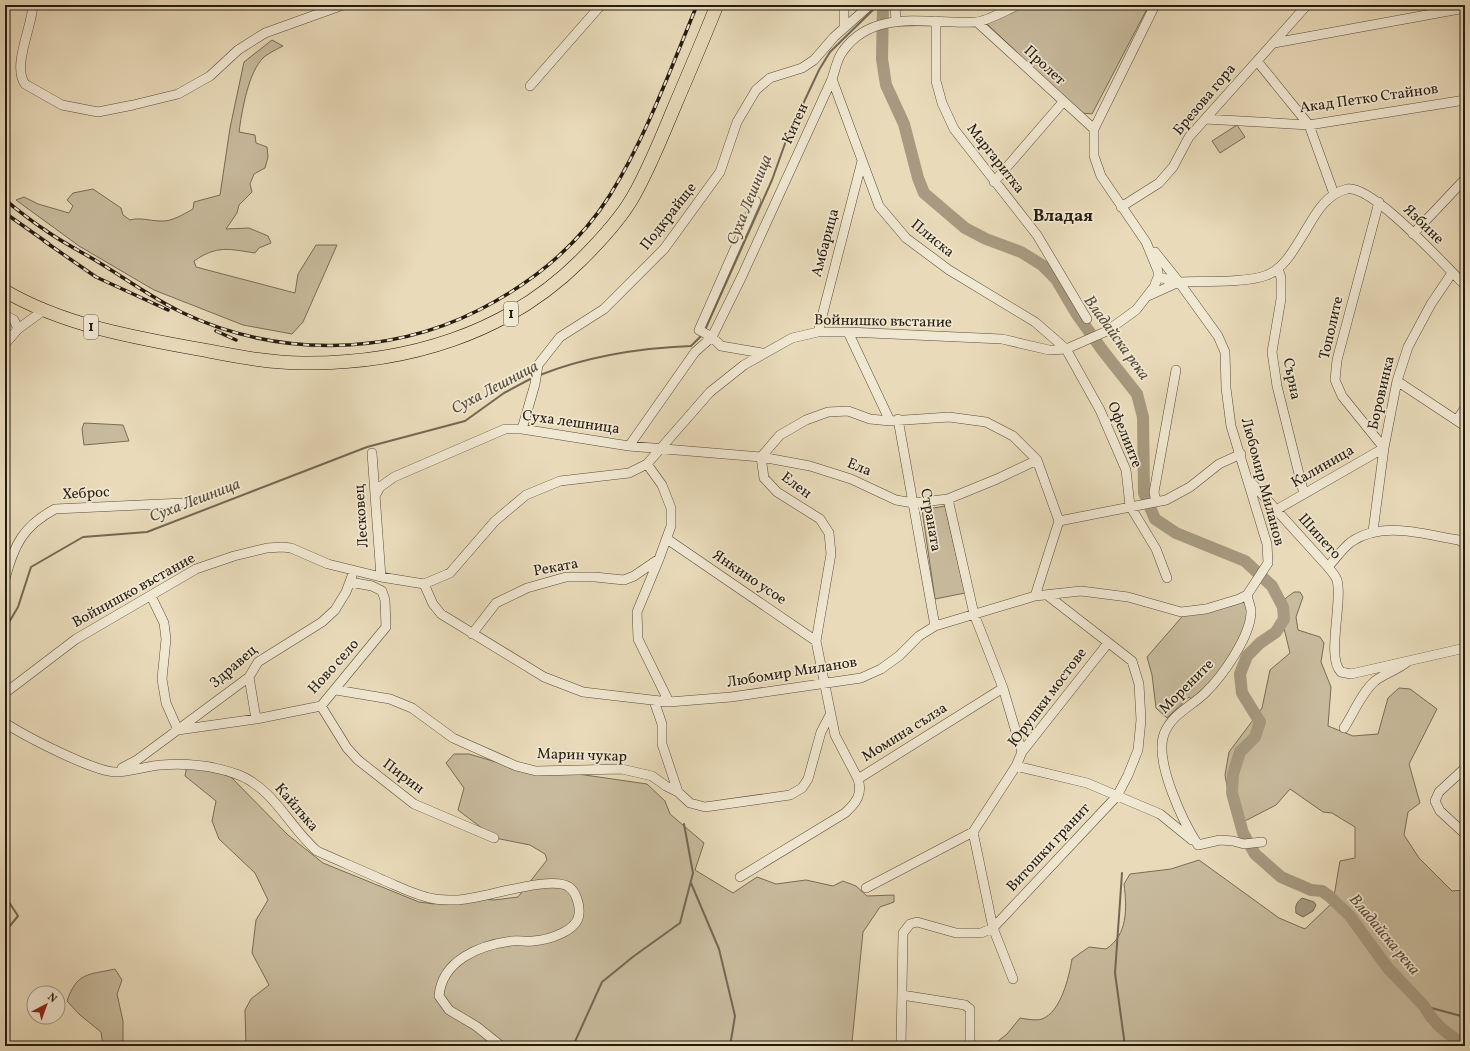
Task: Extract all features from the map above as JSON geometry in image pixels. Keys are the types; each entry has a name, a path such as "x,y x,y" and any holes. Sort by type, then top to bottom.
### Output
{"highway":[{"name":"1","path":"5,291 44,310 84,325 140,339 248,358 302,363 365,360 406,353 456,339 500,321 540,294 570,271 603,238 632,198 657,147 717,5"}],"street":[{"path":"34,5 33,16 22,59 20,72 22,78 26,84 62,105 98,112 178,94 210,76 238,50 265,33 343,5"},
{"path":"530,86 601,5"},
{"path":"844,5 844,27"},
{"name":"Подкрайще","path":"522,429 535,384 538,364 560,337 604,309 664,249 720,172 737,122 756,90 770,78 802,68 814,60 835,39 844,27 859,17 870,5"},
{"path":"894,22 895,5"},
{"path":"835,39 842,50 866,30 879,24 894,22 936,21 977,22 1018,5"},
{"path":"1147,297 1158,277 1156,263 1146,242 1101,176 1094,156 1094,129 1155,5"},
{"name":"Брезова гора","path":"1121,207 1159,183 1173,167 1190,137 1307,5"},
{"path":"1274,43 1465,8"},
{"name":"Маргаритка","path":"936,21 936,81 942,103 954,129 1037,235 1088,319"},
{"name":"Пролет","path":"977,22 1094,129"},
{"name":"Китен","path":"629,446 695,352 712,337 742,276 832,79 842,50"},
{"path":"1158,277 1180,282 1254,279 1268,275 1278,268 1292,253 1318,210 1334,194 1309,125 1257,61"},
{"name":"Плиска","path":"832,79 879,206 906,238 949,270 1036,322 1066,349"},
{"name":"Акад Петко Стайнов","path":"1205,119 1309,125 1465,100"},
{"path":"994,182 1063,102"},
{"name":"Амбарица","path":"818,332 862,161"},
{"path":"1413,234 1465,179"},
{"name":"Язбине","path":"1334,194 1348,189 1359,190 1379,202 1465,285"},
{"path":"756,201 699,330 712,337 721,346 762,353"},
{"name":"Тополите","path":"1379,202 1337,360 1335,380 1342,396 1384,448"},
{"name":"Любомир Миланов","path":"424,584 433,604 441,614 544,677 583,692 669,702 731,697 861,678 881,669 899,656 919,636 935,626 1035,596 1081,591 1128,597 1181,612 1206,609 1247,596 1260,578 1268,563 1267,544 1241,454 1231,426 1226,388 1225,352 1218,336 1180,282 1146,242"},
{"name":"Сърна","path":"1278,268 1281,278 1281,299 1272,352 1277,386 1304,494"},
{"name":"Боровинка","path":"1372,531 1384,448 1397,381 1408,347 1431,304 1452,273"},
{"path":"1147,297 1180,282"},
{"name":"Войнишко въстание","path":"6,689 76,639 196,569 234,556 274,547 291,548 328,564 381,578 424,584 450,574 495,522 526,495 560,481 629,473 647,464 710,392 744,365 762,353 792,338 818,332 848,332 1002,339 1049,350 1066,349 1107,331 1136,310 1147,297"},
{"path":"6,341 18,329 44,310"},
{"path":"5,315 14,320 18,329"},
{"name":"Страната","path":"848,332 894,420 913,503 935,626"},
{"name":"Офелиите","path":"1066,349 1100,410 1126,470 1135,505 1156,549 1167,578"},
{"path":"1156,502 1154,492 1176,370"},
{"path":"1397,381 1465,426"},
{"path":"1457,420 1465,408"},
{"path":"761,457 780,435 806,420 828,412 848,411 870,419 894,420 949,417 986,422 1013,436 1036,460 1059,521 1035,596"},
{"name":"Суха лешница","path":"375,496 380,487 394,477 505,429 522,429 629,446 662,448"},
{"name":"Ела","path":"662,448 761,457 810,466 851,479 896,500 913,503 948,499 1036,460"},
{"name":"Калиница","path":"1276,510 1384,448"},
{"name":"Лесковец","path":"372,453 381,578"},
{"path":"1059,521 1166,500 1190,487 1219,464 1241,454"},
{"name":"Елен","path":"761,457 764,478 777,492 820,519 829,533 831,554 816,641 835,735 858,779"},
{"path":"647,464 662,485 671,508 671,526 637,612 638,639 669,702"},
{"name":"Шипето","path":"1248,479 1328,567 1336,578 1338,592 1334,660 1341,672 1351,674 1410,660"},
{"path":"948,499 974,614 1003,688 1022,752"},
{"name":"Хеброс","path":"5,579 8,566 22,535 38,518 55,509 183,503"},
{"path":"1328,567 1350,543 1372,531 1394,530 1462,542 1465,532"},
{"name":"Янкино усое","path":"666,539 816,641"},
{"name":"Реката","path":"472,634 496,603 527,588 566,577 595,577 624,580 634,576 658,559"},
{"name":"Здравец","path":"115,772 137,760 249,676 258,662 322,622 335,610 346,592 353,571"},
{"name":"Ново село","path":"178,730 256,719 321,706 336,690 386,626 385,600 382,591 372,586 350,582"},
{"name":"Витошки гранит","path":"993,928 1117,796 1128,775 1138,750 1141,720 1139,684 1132,661 1047,595"},
{"path":"151,596 164,623 166,639 162,679 166,702 178,730"},
{"name":"Морените","path":"1198,845 1170,791 1163,755 1163,736 1169,723 1219,678 1231,661 1249,625 1251,610 1247,596"},
{"name":"Юрушки мостове","path":"866,888 973,832 1016,766 1022,752 1108,642"},
{"path":"1344,728 1369,687 1376,681 1410,660 1465,648"},
{"path":"249,676 256,719"},
{"name":"Момина сълза","path":"740,877 845,813 856,803 861,786 858,779 1003,688"},
{"name":"Марин чукар","path":"336,690 390,699 412,708 453,738 516,766 536,771 555,772 622,769 652,776 678,792 690,803 705,807 790,794 802,788 808,779 821,732 830,716"},
{"path":"654,701 662,724 662,744 678,792"},
{"name":"Пирин","path":"321,706 347,748 358,760 414,804 494,838"},
{"name":"Кайлъка","path":"5,723 24,735 95,767 115,772 161,765 201,766 240,776 267,794 306,842 317,851 416,894 435,899 456,900 549,882 568,886 577,897 579,915 575,925 567,932 534,941 512,940 482,949 458,960 446,972 440,985 439,996 449,1010 476,1026 501,1046"},
{"path":"1016,766 1087,783 1160,814 1198,845 1220,840 1244,844 1262,842"},
{"path":"1465,768 1439,792 1435,801 1440,811 1465,834"},
{"path":"973,832 993,928 1013,979"},
{"path":"901,1046 903,933 910,924 917,922 956,933 981,933 993,928"},
{"path":"902,995 965,1005 970,1009 970,1046"}],"shaded area":[{"path":"1030,5 1149,5 1092,114 1081,113 985,22"},
{"path":"272,40 283,46 264,57 258,64 247,92 239,132 255,135 256,143 267,147 268,157 265,168 254,174 250,184 252,192 239,205 237,213 226,229 249,228 268,236 271,243 259,248 255,253 217,250 210,252 194,261 196,267 295,293 298,274 316,245 337,245 303,322 292,334 243,325 154,290 79,246 16,200 24,197 38,204 69,213 73,206 67,200 73,193 93,189 121,208 123,215 130,220 138,219 165,221 193,209 194,202 220,195 230,128 244,62"},
{"path":"1237,125 1245,137 1220,153 1212,141"},
{"path":"84,423 123,425 129,441 84,445 82,429"},
{"path":"945,506 965,593 935,599 922,510"},
{"path":"1294,592 1300,592 1303,597 1296,617 1298,630 1320,637 1324,643 1321,662 1331,687 1328,726 1353,736 1378,734 1388,698 1399,688 1410,689 1437,709 1409,764 1420,803 1408,812 1404,835 1419,858 1452,891 1465,890 1465,1046 992,1046 1007,1034 1020,1018 1040,1020 1049,1015 1059,1002 1063,993 1072,959 1089,947 1106,949 1119,936 1124,920 1126,902 1124,884 1130,874 1171,869 1199,860 1279,918 1305,929 1333,902 1340,861 1355,858 1355,827 1332,813 1323,812 1290,789 1276,805 1241,823 1231,809 1225,775 1229,752 1262,708 1270,670 1290,653 1278,604"},
{"path":"1247,595 1251,610 1231,661 1194,701 1189,697 1167,718 1156,708 1152,675 1147,657 1187,611"},
{"path":"454,754 469,754 533,773 578,774 647,784 665,801 670,814 704,843 695,870 733,893 757,877 776,884 806,880 833,886 843,881 856,886 867,896 894,895 894,902 880,907 863,932 852,1042 856,1046 246,1046 245,1010 251,999 269,985 252,953 256,920 268,900 255,873 219,839 212,821 216,801 185,776 187,766 226,772 288,835 323,863 419,902 434,904 461,897 494,900 518,897 547,860 545,854 530,845 495,838 458,810 464,788 446,763"},
{"path":"1302,898 1314,902 1316,905 1313,911 1303,917 1296,913 1297,903"},
{"path":"115,969 122,980 117,994 123,1021 123,1046 103,1046 101,1032 80,1015 67,1001 75,985 85,976"}],"waterway":[{"name":"Суха Лешница","path":"705,330 772,180 787,138 819,70 830,52 878,5"},
{"name":"Владайска река","path":"883,5 882,59 886,85 904,124 918,178 924,193 965,228 986,239 1021,252 1042,265 1056,279 1076,313 1103,351 1137,394 1143,417 1144,493 1155,519 1176,533 1245,561 1272,586 1283,607 1284,619 1276,632 1260,643 1247,656 1240,674 1242,693 1260,722 1255,737 1240,752 1233,774 1232,793 1243,833 1255,854 1281,877 1311,890 1322,891 1350,916 1387,967 1424,1006 1440,1027 1464,1046"},
{"name":"Суха Лешница","path":"540,375 558,368 614,354 691,346 703,334"},
{"name":"Суха Лешница","path":"5,629 18,607 31,567 83,537 147,532 367,447 465,421 504,393 532,378"},
{"path":"573,1046 602,982 634,956 680,923 693,873 684,824"},
{"path":"1122,873 1115,973 1125,1046"},
{"path":"691,883 719,949 735,1016 730,1046"},
{"path":"5,896 18,916 5,932"},
{"path":"1424,1006 1465,1017"}],"railway":[{"path":"5,200 52,235 151,296 181,312 217,327 254,337 292,344 330,346 369,343 406,336 443,325 479,310 499,299 517,288 552,262 583,231 610,195 635,150 657,102 697,5"},
{"path":"5,213 49,244"},
{"path":"44,241 96,277 168,310"},
{"path":"216,331 236,340"}],"district":[{"name":"Владая","path":"1063,216"}]}
